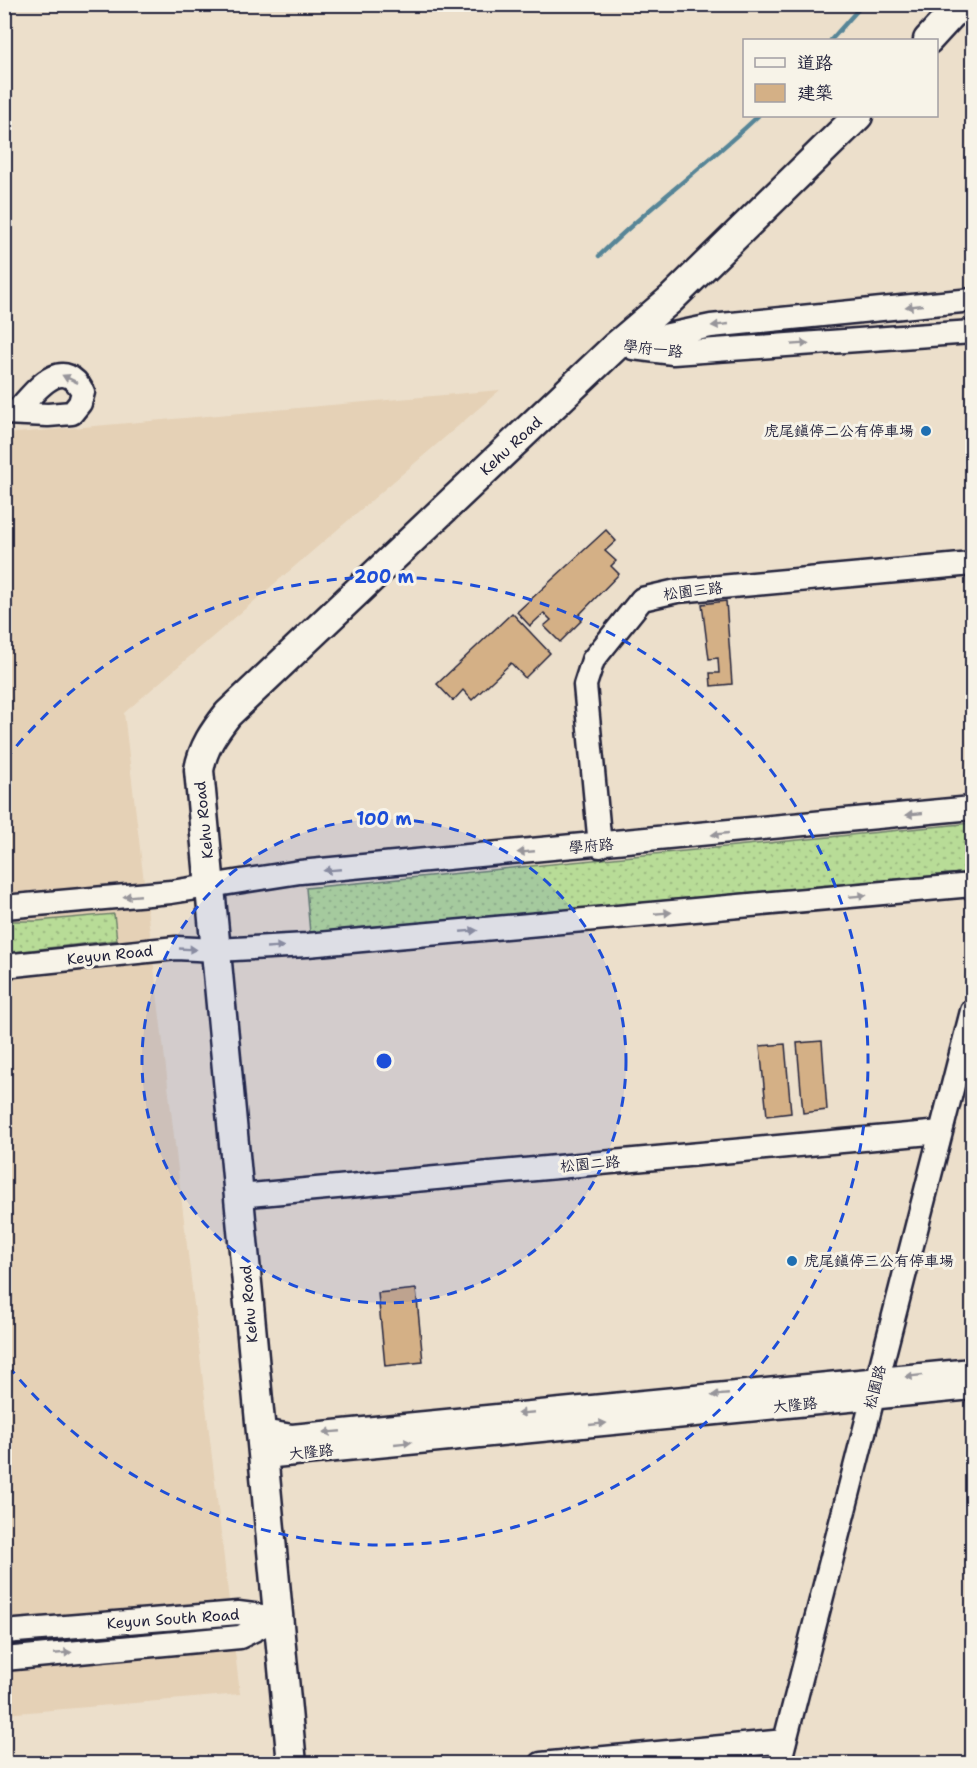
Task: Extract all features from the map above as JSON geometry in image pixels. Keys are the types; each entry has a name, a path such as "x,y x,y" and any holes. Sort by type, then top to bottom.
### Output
{"main road":[{"path":"929,39 961,4"},
{"name":"Kehu Road","path":"292,1764 199,770 202,754 211,736 236,706 616,346 671,299 857,117"}],"street":[{"name":"學府一路","path":"616,346 711,326 972,300"},
{"name":"學府一路","path":"616,346 673,353 972,332"},
{"name":"松園三路","path":"600,846 585,685 593,660 642,599 677,591 972,564"},
{"name":"學府路","path":"211,886 300,872 600,846 972,808"},
{"path":"216,950 307,945 972,885"},
{"path":"4,907 211,886"},
{"name":"Keyun Road","path":"4,966 176,948 216,950"},
{"name":"松園路","path":"779,1764 972,1011"},
{"name":"松園二路","path":"239,1196 941,1132"},
{"name":"大隆路","path":"875,1389 972,1370"},
{"name":"大隆路","path":"263,1451 274,1433 292,1436 875,1389 972,1388"},
{"name":"Keyun South Road","path":"4,1632 238,1613 278,1618"},
{"name":"Keyun South Road","path":"4,1659 240,1637 278,1618"},
{"path":"541,1764 784,1741"}],"shaded area":[{"path":"500,390 124,713 240,1694 5,1714 5,434"}],"green space":[{"path":"972,823 972,872 310,933 306,888"},
{"path":"114,914 117,940 5,953 5,921 37,921"}],"building":[{"path":"606,530 616,541 605,551 616,561 611,566 619,574 578,616 582,620 560,642 544,626 551,620 544,613 530,626 517,612"},
{"path":"726,601 732,684 711,686 710,673 719,673 718,658 709,659 702,604"},
{"path":"512,613 550,653 525,678 511,663 472,700 463,690 453,701 437,684"},
{"path":"822,1041 827,1110 803,1113 797,1043"},
{"path":"785,1044 791,1113 767,1116 760,1046"},
{"path":"416,1289 423,1362 385,1366 378,1293"}],"waterway":[{"path":"832,39 863,4"},
{"path":"599,256 757,117"}],"place":[{"name":"虎尾鎮停二公有停車場","path":"926,431"},
{"name":"虎尾鎮停三公有停車場","path":"792,1261"}]}
